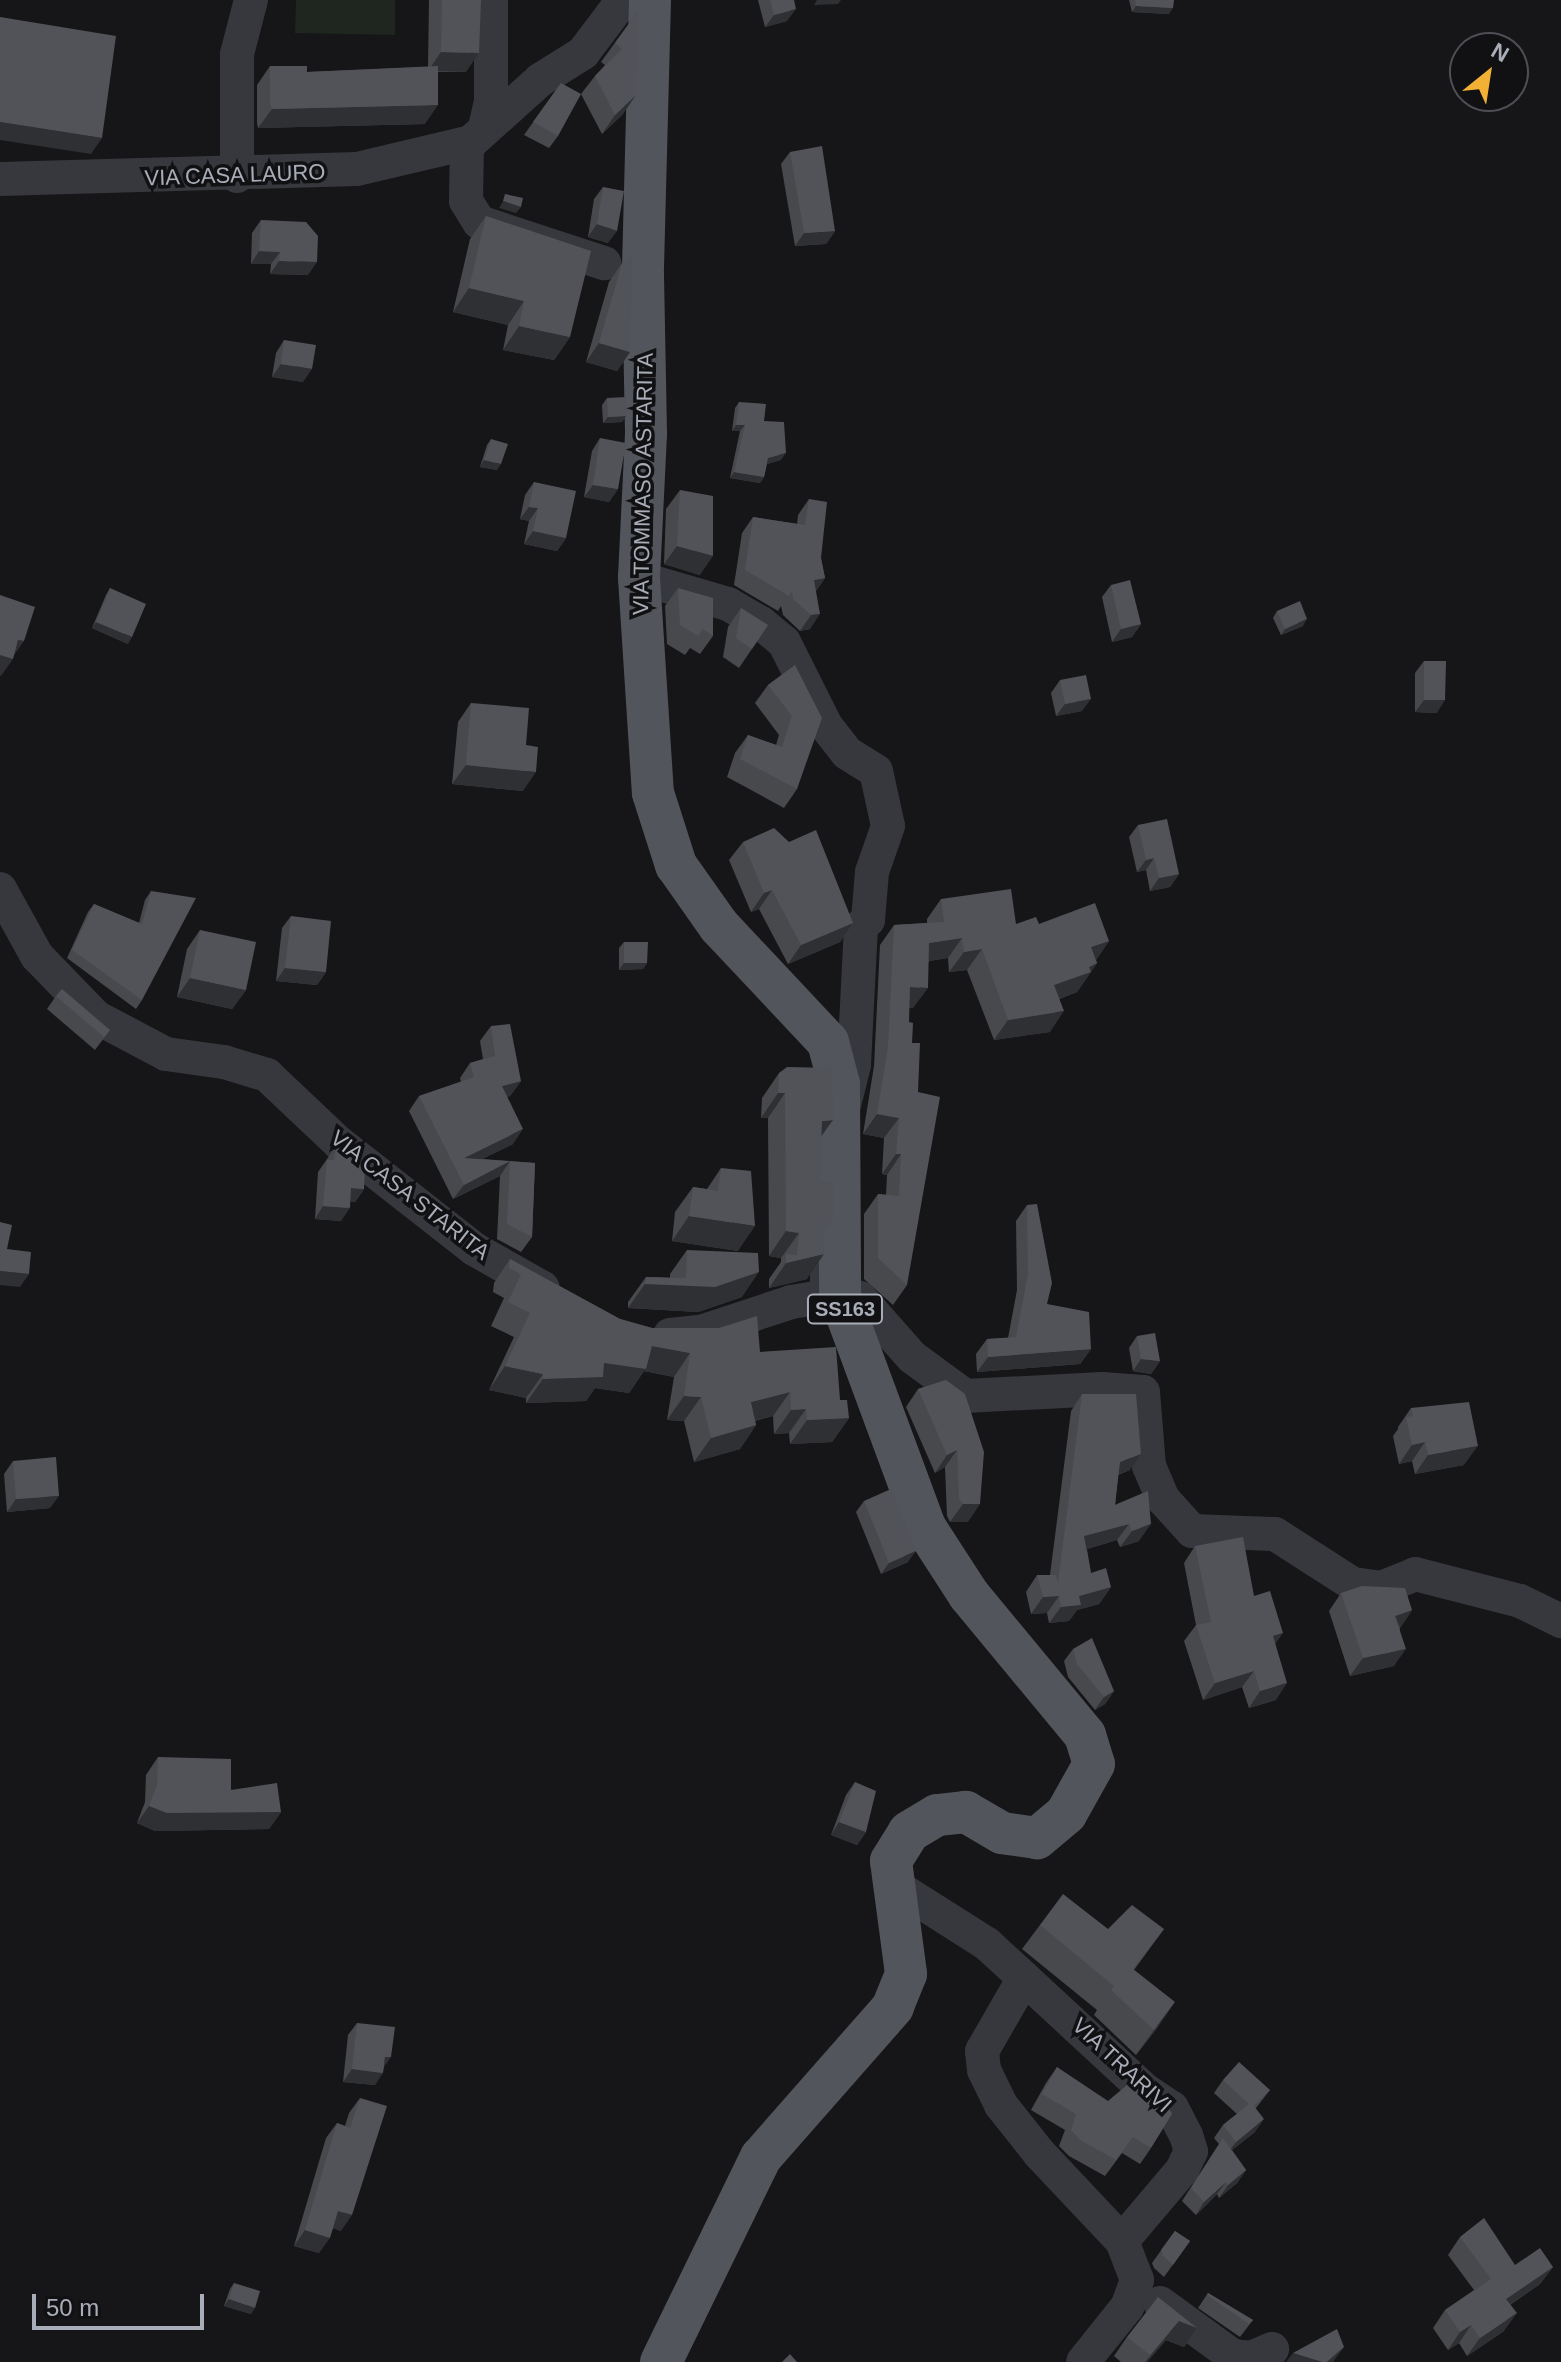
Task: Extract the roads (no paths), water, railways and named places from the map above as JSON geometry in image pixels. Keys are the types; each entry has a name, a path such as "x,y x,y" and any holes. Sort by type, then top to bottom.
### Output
{"main road":[{"name":"VIA TOMMASO ASTARITA","path":"650,0 643,276 646,434 639,578 653,793 676,865 719,926 828,1042 839,1084 840,1297 925,1527 969,1595 1085,1735 1094,1764 1066,1814 1037,1838 1002,1833 966,1812 937,1815 909,1832 896,1849 891,1883 906,1974 893,2007 761,2157 661,2362"}],"street":[{"path":"237,176 237,54 251,0"},
{"path":"491,0 491,101 476,133 466,201 479,222 604,263"},
{"name":"VIA CASA LAURO","path":"0,179 237,176 357,169 476,133 583,53 623,0"},
{"path":"639,578 728,604 761,623 784,642 802,686 833,735 847,753 876,771 888,826 872,872 868,920 861,926 854,1065 840,1124"},
{"name":"VIA CASA STARITA","path":"0,889 37,956 96,1017 166,1054 224,1062 267,1075 339,1143 474,1249 575,1306"},
{"path":"641,1333 701,1332 791,1302 827,1296 823,1193 838,1191"},
{"path":"840,1297 860,1298 912,1357 965,1396 1102,1389 1143,1392 1149,1466 1163,1499 1192,1531 1275,1534 1353,1584 1381,1588 1415,1574 1520,1601 1561,1621"},
{"name":"VIA TRARIVI","path":"891,1883 987,1944 1145,2090 1172,2108 1191,2151 1182,2170 1122,2241"},
{"path":"1024,1978 982,2051 984,2070 1001,2105 1039,2153 1122,2241 1137,2280 1188,2326 1233,2356 1251,2358 1272,2349"},
{"path":"1083,2362 1127,2307 1137,2280"}]}
